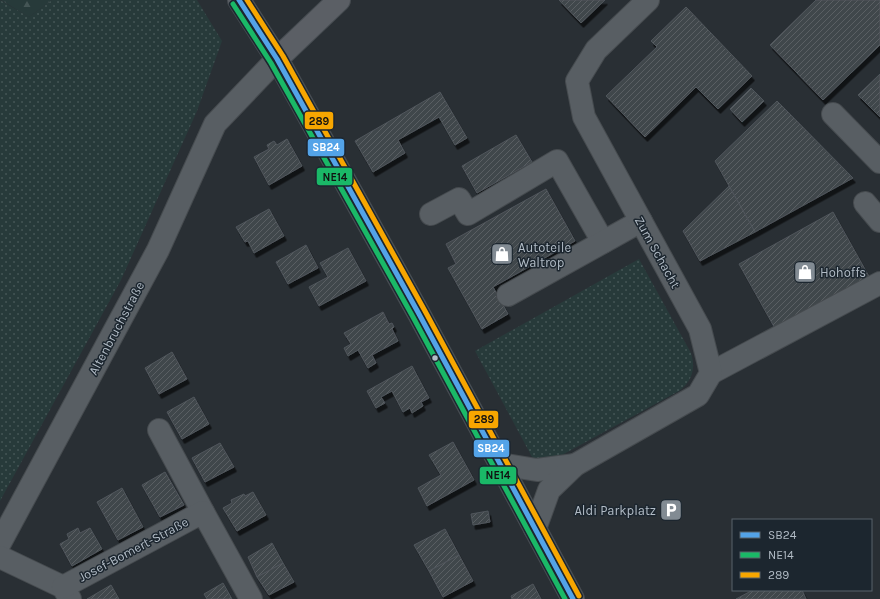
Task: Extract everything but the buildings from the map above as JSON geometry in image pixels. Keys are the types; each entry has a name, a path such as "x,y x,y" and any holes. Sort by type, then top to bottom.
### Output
{"main road":[{"path":"239,0 277,59 419,314 572,599"},
{"path":"277,59 339,0"}],"street":[{"name":"Zum Schacht","path":"648,0 596,50 577,81 584,117 700,329 711,373"},
{"name":"Altenbruchstraße","path":"0,543 158,250 216,124 277,59"},
{"path":"833,114 880,162"},
{"path":"431,214 459,198 468,214 557,161 603,242"},
{"path":"865,203 880,221"},
{"path":"508,295 641,221"},
{"path":"535,529 549,490 575,465 698,395 711,373 880,283"},
{"name":"Josef-Bomert-Straße","path":"159,430 251,599"},
{"path":"500,464 538,470 575,465"},
{"name":"Josef-Bomert-Straße","path":"66,593 203,512"},
{"path":"0,557 66,593"}],"green space":[{"path":"0,0 29,17 52,0 197,0 222,41 197,111 121,280 0,501"},
{"path":"1,0 52,0 29,17"},
{"path":"639,259 691,353 693,369 690,379 679,391 562,455 539,460 532,457 475,351"}],"transit line":[{"name":"SB24","path":"239,0 277,59 419,314 573,599"},
{"name":"289","path":"247,0 283,56 425,311 579,596"},
{"name":"NE14","path":"233,4 271,63 413,317 565,599"}],"place":[{"name":"Autoteile Waltrop","path":"502,254"},
{"name":"Hohoffs","path":"805,272"},
{"name":"Aldi Parkplatz","path":"671,510"}]}
